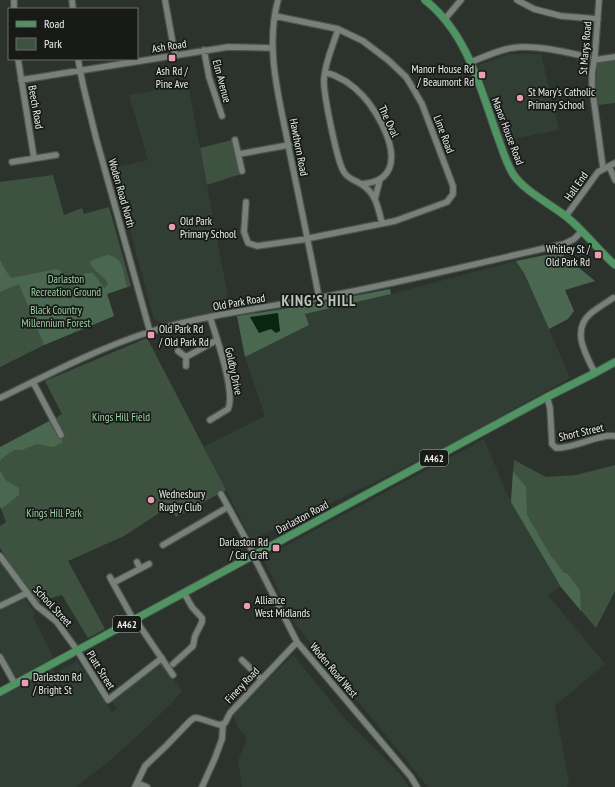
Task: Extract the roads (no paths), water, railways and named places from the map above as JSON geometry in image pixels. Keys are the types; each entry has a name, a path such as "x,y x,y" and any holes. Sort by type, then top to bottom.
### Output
{"main road":[{"name":"Manor House Road","path":"425,0 445,20 457,36 471,62 500,144 513,174 522,184 566,216 615,265"},
{"name":"Darlaston Road","path":"0,692 547,397 615,362"}],"street":[{"path":"165,0 175,55"},
{"name":"Hawthorn Road","path":"278,0 275,16 273,48 275,76 319,298"},
{"path":"445,20 461,0"},
{"path":"517,0 534,9 561,16 598,19"},
{"name":"St Marys Road","path":"599,0 592,88 606,167 615,180"},
{"name":"Lime Road","path":"246,202 244,232 248,243 257,246 307,238 409,217 447,202 453,194 453,186 422,104 406,77 371,46 338,30 275,16"},
{"path":"338,30 328,58 324,79 325,94 340,162 346,175 361,184 371,193 375,199 382,223"},
{"name":"Ash Road","path":"21,80 204,50 234,47 273,48"},
{"path":"471,62 510,48 518,47 548,49 588,56"},
{"name":"Elm Avenue","path":"204,50 209,77 222,116"},
{"path":"594,60 615,57"},
{"name":"Beech Road","path":"18,60 34,158"},
{"name":"Woden Road North","path":"78,60 96,138 150,332"},
{"name":"The Oval","path":"325,72 342,79 362,95 374,110 382,125 392,155 389,169 380,179 375,199"},
{"path":"235,140 242,171"},
{"path":"239,154 289,145"},
{"path":"12,162 56,155"},
{"path":"606,167 615,163"},
{"name":"Hall End","path":"566,216 594,176 606,167"},
{"path":"361,184 380,179"},
{"name":"Old Park Road","path":"0,398 98,351 150,332 181,323 319,298 564,244 574,239 582,231"},
{"path":"595,373 582,345 581,332 584,322 590,314 614,298"},
{"name":"Goldby Drive","path":"210,317 224,363 231,400 228,409 210,420"},
{"path":"186,357 217,340"},
{"path":"178,351 186,357"},
{"path":"186,357 186,366"},
{"path":"33,382 62,435"},
{"name":"Short Street","path":"547,397 550,408 552,444 556,448 569,447 609,435 615,436"},
{"name":"Woden Road West","path":"221,494 254,555 297,642 411,777 417,787"},
{"path":"163,545 228,507"},
{"name":"School Street","path":"0,556 37,606 56,621 77,650"},
{"path":"137,562 140,569"},
{"path":"149,564 111,580 132,617 135,619 173,674"},
{"path":"0,606 27,593"},
{"path":"173,664 193,646 195,636 202,622 202,618 192,607 184,593"},
{"name":"Finery Road","path":"223,724 226,723 230,713 297,642"},
{"name":"Platt Street","path":"77,650 108,700 162,658"},
{"path":"0,657 15,684"},
{"path":"242,660 261,679"},
{"path":"147,787 136,785 145,766 190,720 198,718 215,724 223,724 222,738 202,787"}],"place":[{"name":"Ash Rd / Pine Ave","path":"172,58"},
{"name":"Manor House Rd / Beaumont Rd","path":"482,75"},
{"name":"St Mary's Catholic Primary School","path":"520,98"},
{"name":"Old Park Primary School","path":"172,227"},
{"name":"Whitley St / Old Park Rd","path":"598,255"},
{"name":"Old Park Rd / Old Park Rd","path":"151,335"},
{"name":"Wednesbury Rugby Club","path":"151,500"},
{"name":"Darlaston Rd / Car Craft","path":"276,548"},
{"name":"Alliance West Midlands","path":"247,606"},
{"name":"Darlaston Rd / Bright St","path":"25,683"}],"district":[{"name":"KING’S HILL","path":"319,301"}],"park label":[{"name":"Darlaston Recreation Ground","path":"66,285"},
{"name":"Black Country Millennium Forest","path":"56,316"},
{"name":"Kings Hill Field","path":"121,417"},
{"name":"Kings Hill Park","path":"54,513"}]}
